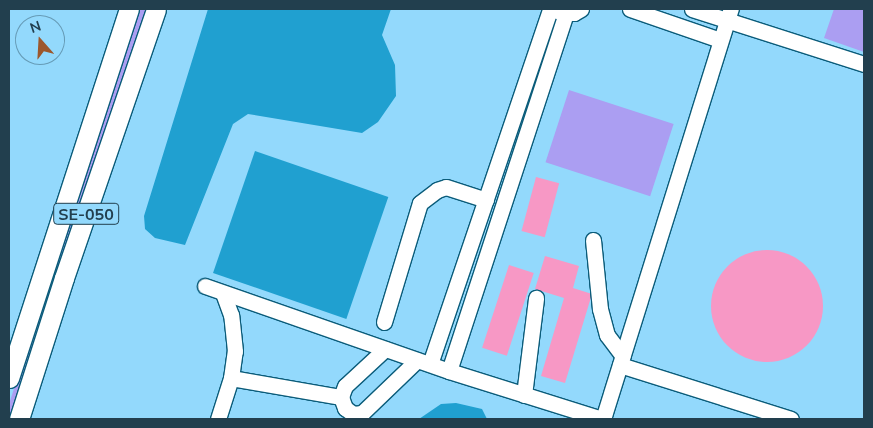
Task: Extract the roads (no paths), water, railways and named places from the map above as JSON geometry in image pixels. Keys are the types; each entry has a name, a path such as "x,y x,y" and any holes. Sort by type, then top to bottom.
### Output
{"main road":[{"name":"SE-050","path":"9,378 129,9"},
{"name":"SE-050","path":"19,419 64,278 156,9"}],"lane":[{"path":"557,10 574,13 582,9"},
{"path":"630,9 720,40"},
{"path":"692,9 729,14 864,64"},
{"path":"385,348 345,386 342,398 345,408 353,414 362,413 423,362 487,194 518,105 557,10"},
{"path":"449,371 535,107 557,10"},
{"path":"205,286 449,371 603,419 729,14"},
{"path":"518,105 535,107"},
{"path":"384,322 420,203 437,190 446,187 487,194 508,192"},
{"path":"593,240 600,309 607,335 622,361 791,419"},
{"path":"218,419 232,378 235,351 231,315 223,292"},
{"path":"524,395 536,298"},
{"path":"232,378 342,398"}],"water":[{"path":"208,9 391,9 382,35 395,65 396,96 378,122 362,133 248,114 233,124 185,245 155,238 145,229 144,216"},
{"path":"255,151 388,197 346,319 213,273"},
{"path":"456,403 482,409 487,419 419,419 441,404"}]}
